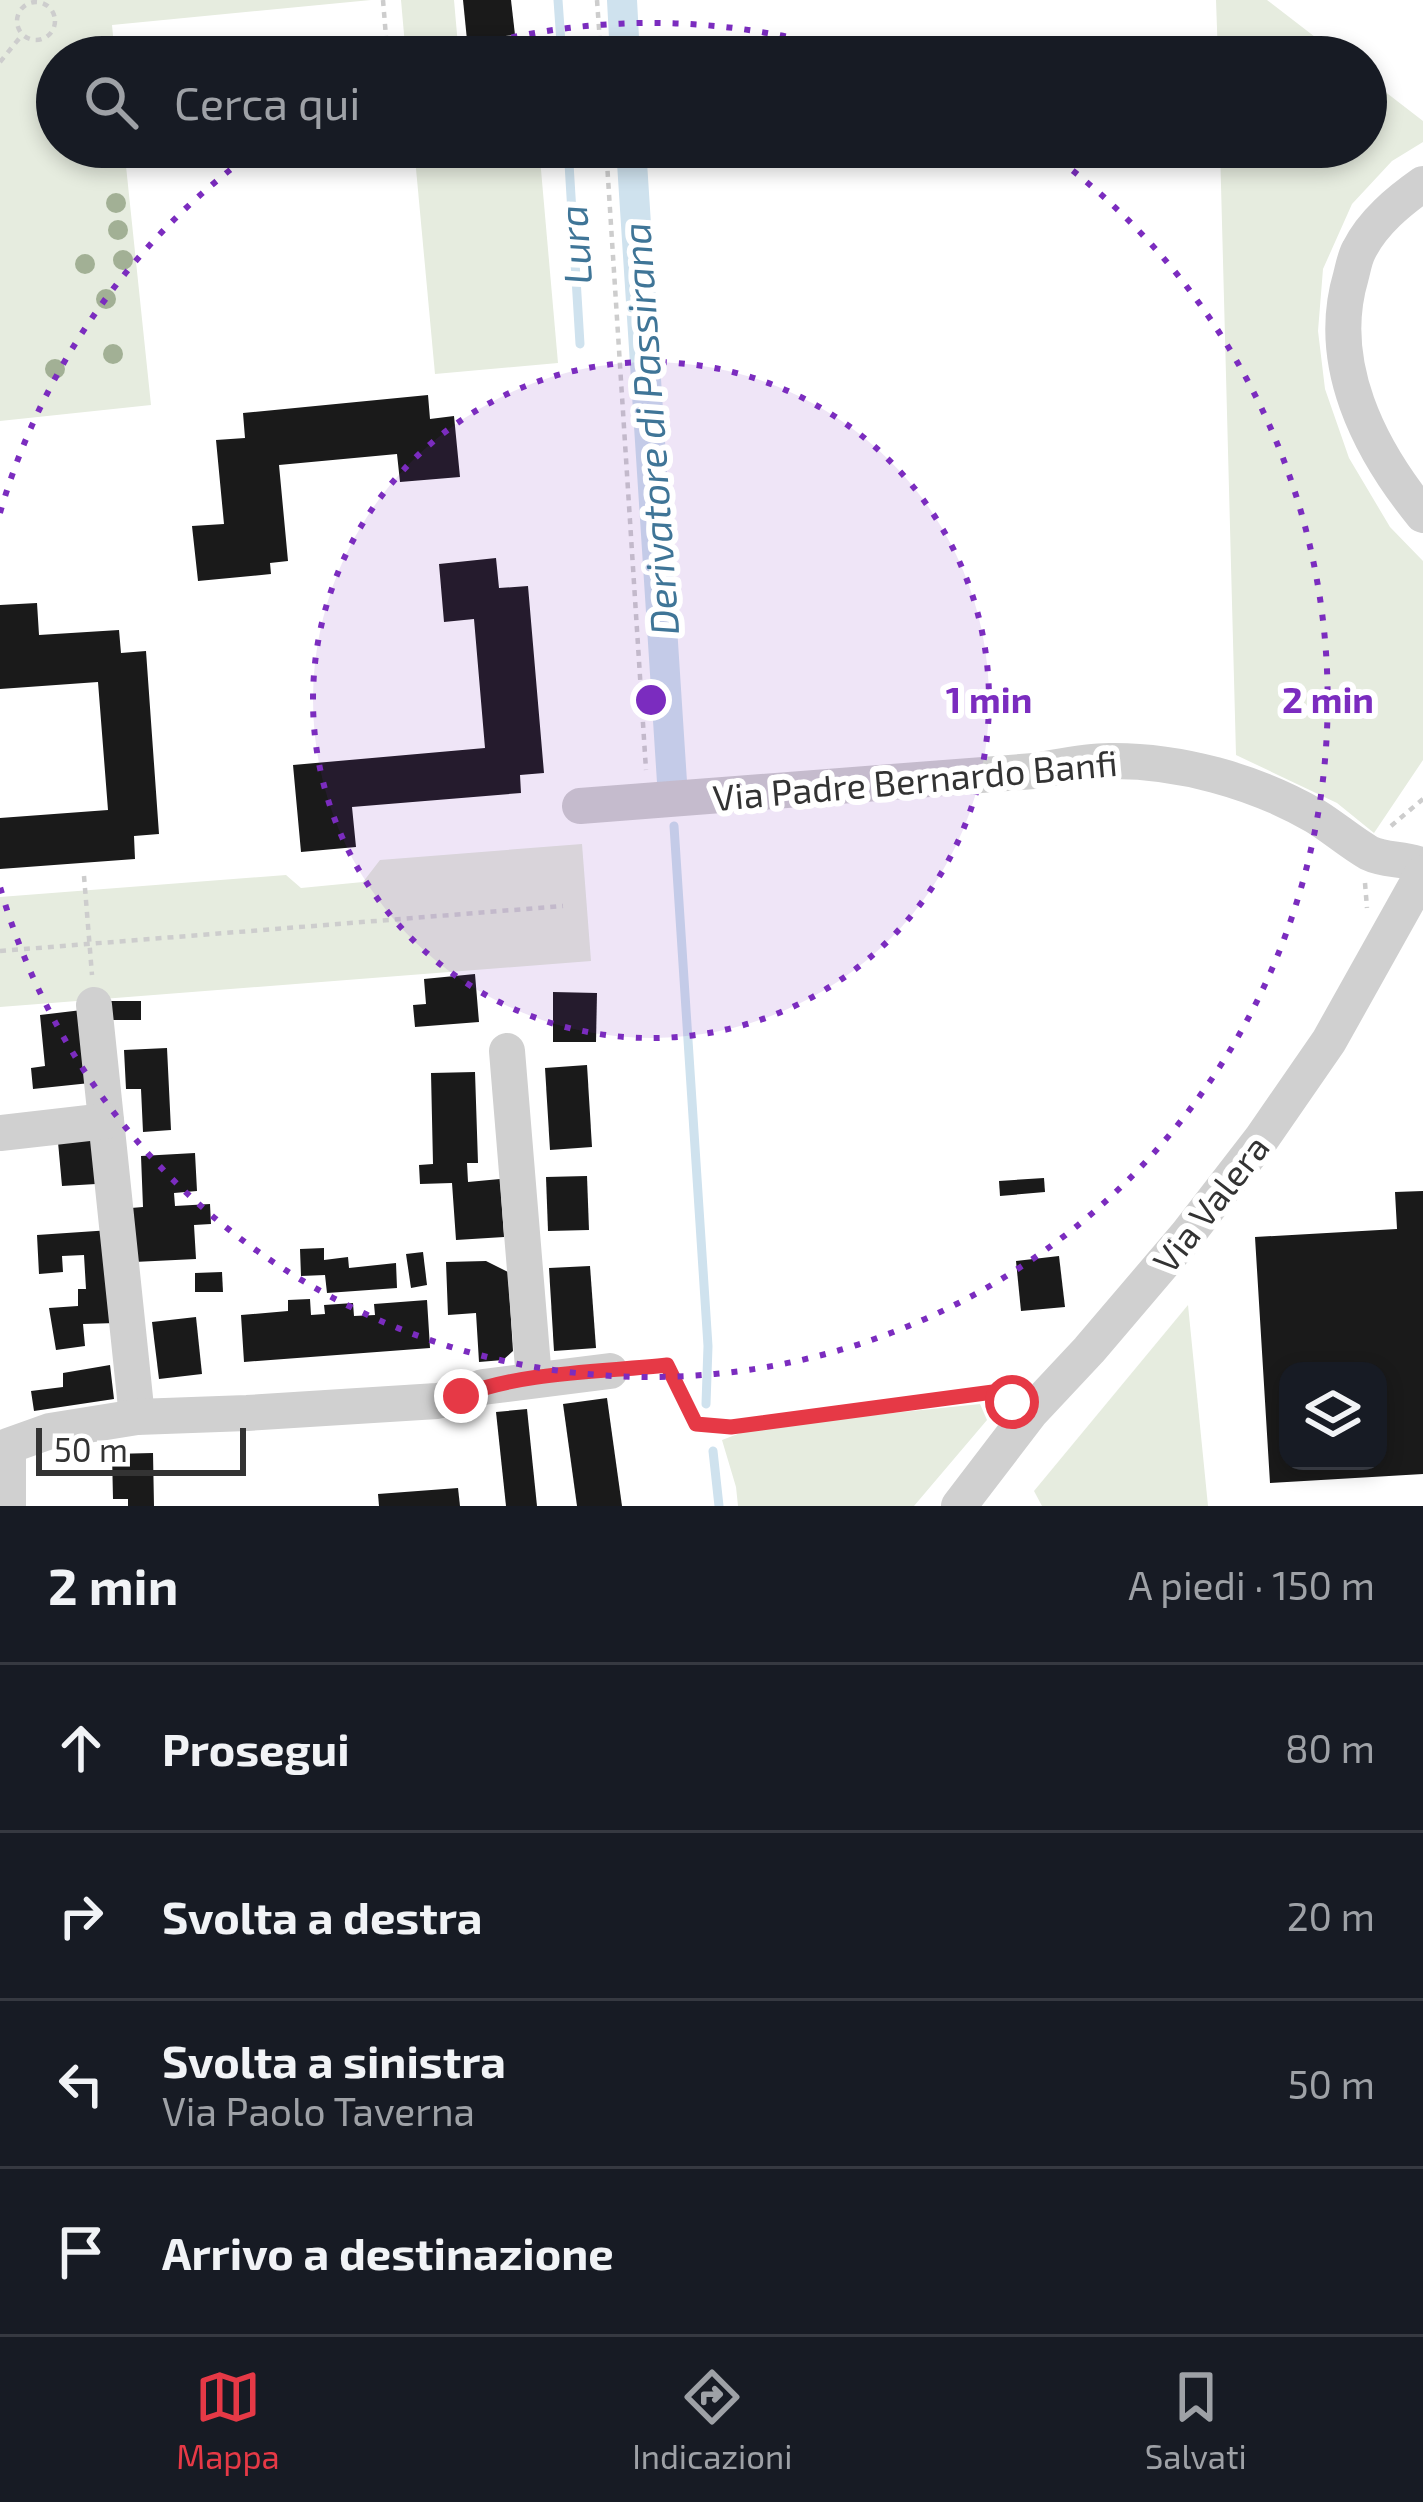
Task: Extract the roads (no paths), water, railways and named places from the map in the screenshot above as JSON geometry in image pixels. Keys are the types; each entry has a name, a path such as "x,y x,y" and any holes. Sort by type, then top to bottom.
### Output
{"street":[{"path":"1423,184 1394,205 1359,250 1344,301 1346,374 1398,484 1423,515"},
{"name":"Via Padre Bernardo Banfi","path":"580,806 1034,771 1103,760 1156,762 1282,799 1373,855 1405,859 1409,890 1386,891 1373,855"},
{"name":"Via Valera","path":"959,1506 1030,1413 1159,1268 1262,1138 1329,1041 1409,890"},
{"path":"94,1005 136,1417"},
{"path":"507,1051 535,1379"},
{"path":"0,1132 106,1121"},
{"path":"8,1506 3,1450 50,1431 136,1417 437,1401 483,1387 610,1371"}],"waterway":[{"name":"Lura","path":"558,0 561,36"},
{"name":"Derivatore di Passirana","path":"622,0 624,36"},
{"name":"Lura","path":"569,168 580,344"},
{"name":"Derivatore di Passirana","path":"632,168 672,782"},
{"path":"674,826 708,1346 706,1404"},
{"path":"713,1451 719,1506"}]}
